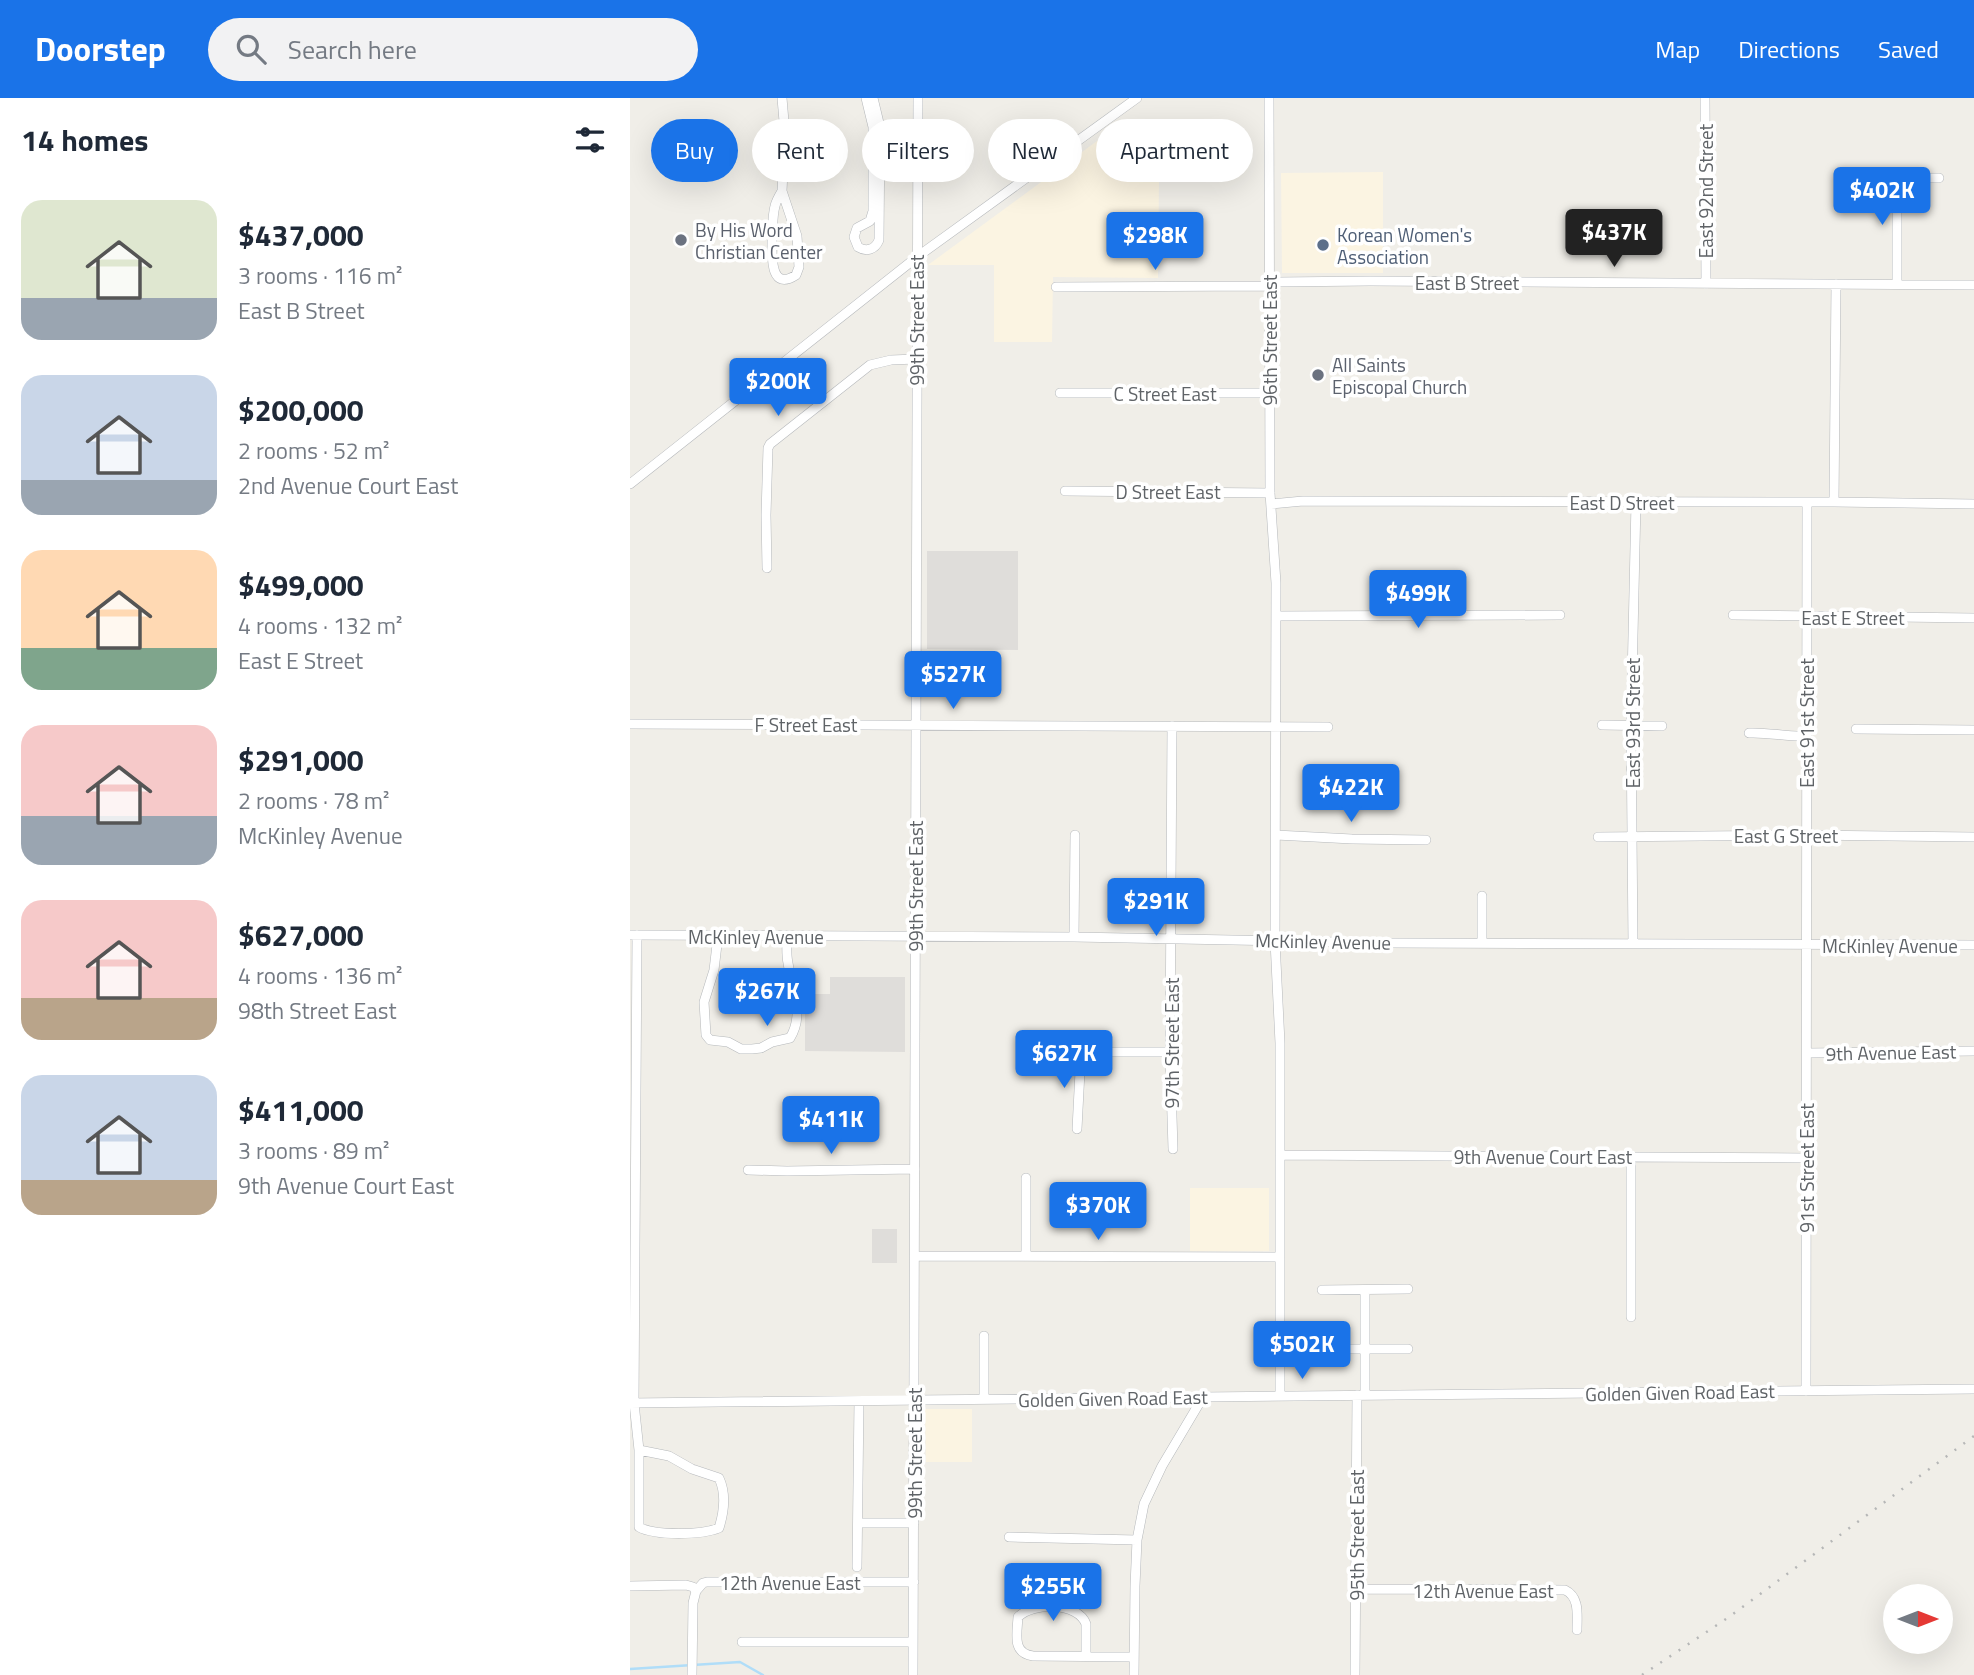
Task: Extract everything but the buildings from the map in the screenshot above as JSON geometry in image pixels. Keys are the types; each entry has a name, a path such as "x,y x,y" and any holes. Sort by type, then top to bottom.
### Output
{"street":[{"path":"782,98 785,133 782,191 798,243 798,271 789,279 776,274 772,265 773,212 782,191"},
{"path":"866,98 873,127 873,211 870,221 857,228 854,237 858,247 867,250 873,248 878,240 880,127 873,98"},
{"name":"99th Street East","path":"913,1675 918,98"},
{"path":"630,484 917,257 1137,98"},
{"name":"96th Street East","path":"1269,98 1269,393 1270,493 1276,583 1275,941 1280,1043 1280,1257"},
{"name":"East 92nd Street","path":"1705,98 1706,284"},
{"path":"1897,284 1897,183 1899,179 1938,178"},
{"name":"East B Street","path":"1056,287 1269,286 1278,282 1370,281 1974,285"},
{"path":"1834,502 1836,284"},
{"path":"767,568 766,504 770,444 870,365 891,360 916,359"},
{"name":"C Street East","path":"1060,393 1269,393"},
{"name":"D Street East","path":"1065,491 1270,493"},
{"name":"East D Street","path":"1271,504 1303,501 1974,504"},
{"name":"East 93rd Street","path":"1633,944 1631,725 1636,502"},
{"name":"East 91st Street","path":"1807,502 1807,944"},
{"path":"1276,616 1560,615"},
{"name":"East E Street","path":"1733,615 1974,618"},
{"name":"F Street East","path":"630,724 1328,727"},
{"path":"1602,725 1662,726"},
{"name":"97th Street East","path":"1172,726 1170,1052 1173,1149"},
{"path":"1856,729 1974,730"},
{"path":"1749,733 1806,736"},
{"path":"1074,937 1075,835"},
{"path":"1276,835 1426,840"},
{"name":"East G Street","path":"1598,837 1974,837"},
{"path":"1482,896 1482,942"},
{"path":"633,935 632,1403 639,1450 639,1527 652,1532 710,1532 719,1528 723,1497 719,1478 692,1469 669,1455 639,1450"},
{"name":"McKinley Avenue","path":"633,935 1974,945"},
{"path":"718,936 714,970 704,1002 706,1035 710,1040 728,1042 741,1049 761,1048 790,1038 796,1026 797,1000 788,962 787,936"},
{"name":"91st Street East","path":"1806,1391 1807,944"},
{"name":"9th Avenue East","path":"1808,1053 1974,1051"},
{"path":"1077,1129 1081,1052 1170,1052"},
{"name":"9th Avenue Court East","path":"1280,1155 1806,1158"},
{"path":"1631,1157 1631,1317"},
{"path":"748,1170 915,1169"},
{"path":"1026,1178 1026,1256"},
{"path":"915,1255 1280,1257 1280,1396"},
{"path":"1322,1290 1408,1289"},
{"name":"95th Street East","path":"1355,1675 1355,1589 1365,1290"},
{"path":"984,1336 984,1399"},
{"path":"1322,1349 1408,1349"},
{"name":"Golden Given Road East","path":"632,1403 1974,1389"},
{"path":"1134,1675 1137,1540 1144,1504 1153,1483 1203,1397"},
{"path":"857,1567 859,1401"},
{"path":"858,1523 914,1523"},
{"path":"1009,1537 1137,1540"},
{"name":"12th Avenue East","path":"630,1586 686,1585 694,1587 696,1591 707,1582 914,1582"},
{"name":"12th Avenue East","path":"1355,1589 1565,1590 1570,1591 1575,1598 1577,1630"},
{"path":"692,1675 692,1615 696,1591"},
{"path":"1086,1656 1087,1633 1083,1617 1076,1611 1033,1609 1018,1617 1017,1644 1024,1655 1134,1657"},
{"path":"742,1642 914,1642"}],"shaded area":[{"path":"1096,142 1096,182 1159,182 1158,278 1053,277 1052,342 994,342 994,265 928,265 1041,182 1082,182 1082,152"},
{"path":"1383,172 1383,273 1282,273 1281,173"},
{"path":"927,551 1018,551 1018,650 927,649"},
{"path":"830,977 905,977 905,1052 805,1051 805,994 830,994"},
{"path":"1190,1188 1269,1188 1269,1251 1190,1251"},
{"path":"872,1229 897,1229 897,1263 872,1263"},
{"path":"925,1409 972,1409 972,1462 926,1462"}],"waterway":[{"path":"630,1669 740,1662 763,1675"}],"railway":[{"path":"1642,1675 1729,1617 1974,1436"}],"place":[{"name":"By His Word Christian Center","path":"681,240"},
{"name":"Korean Women's Association","path":"1323,245"},
{"name":"All Saints Episcopal Church","path":"1318,375"}]}
